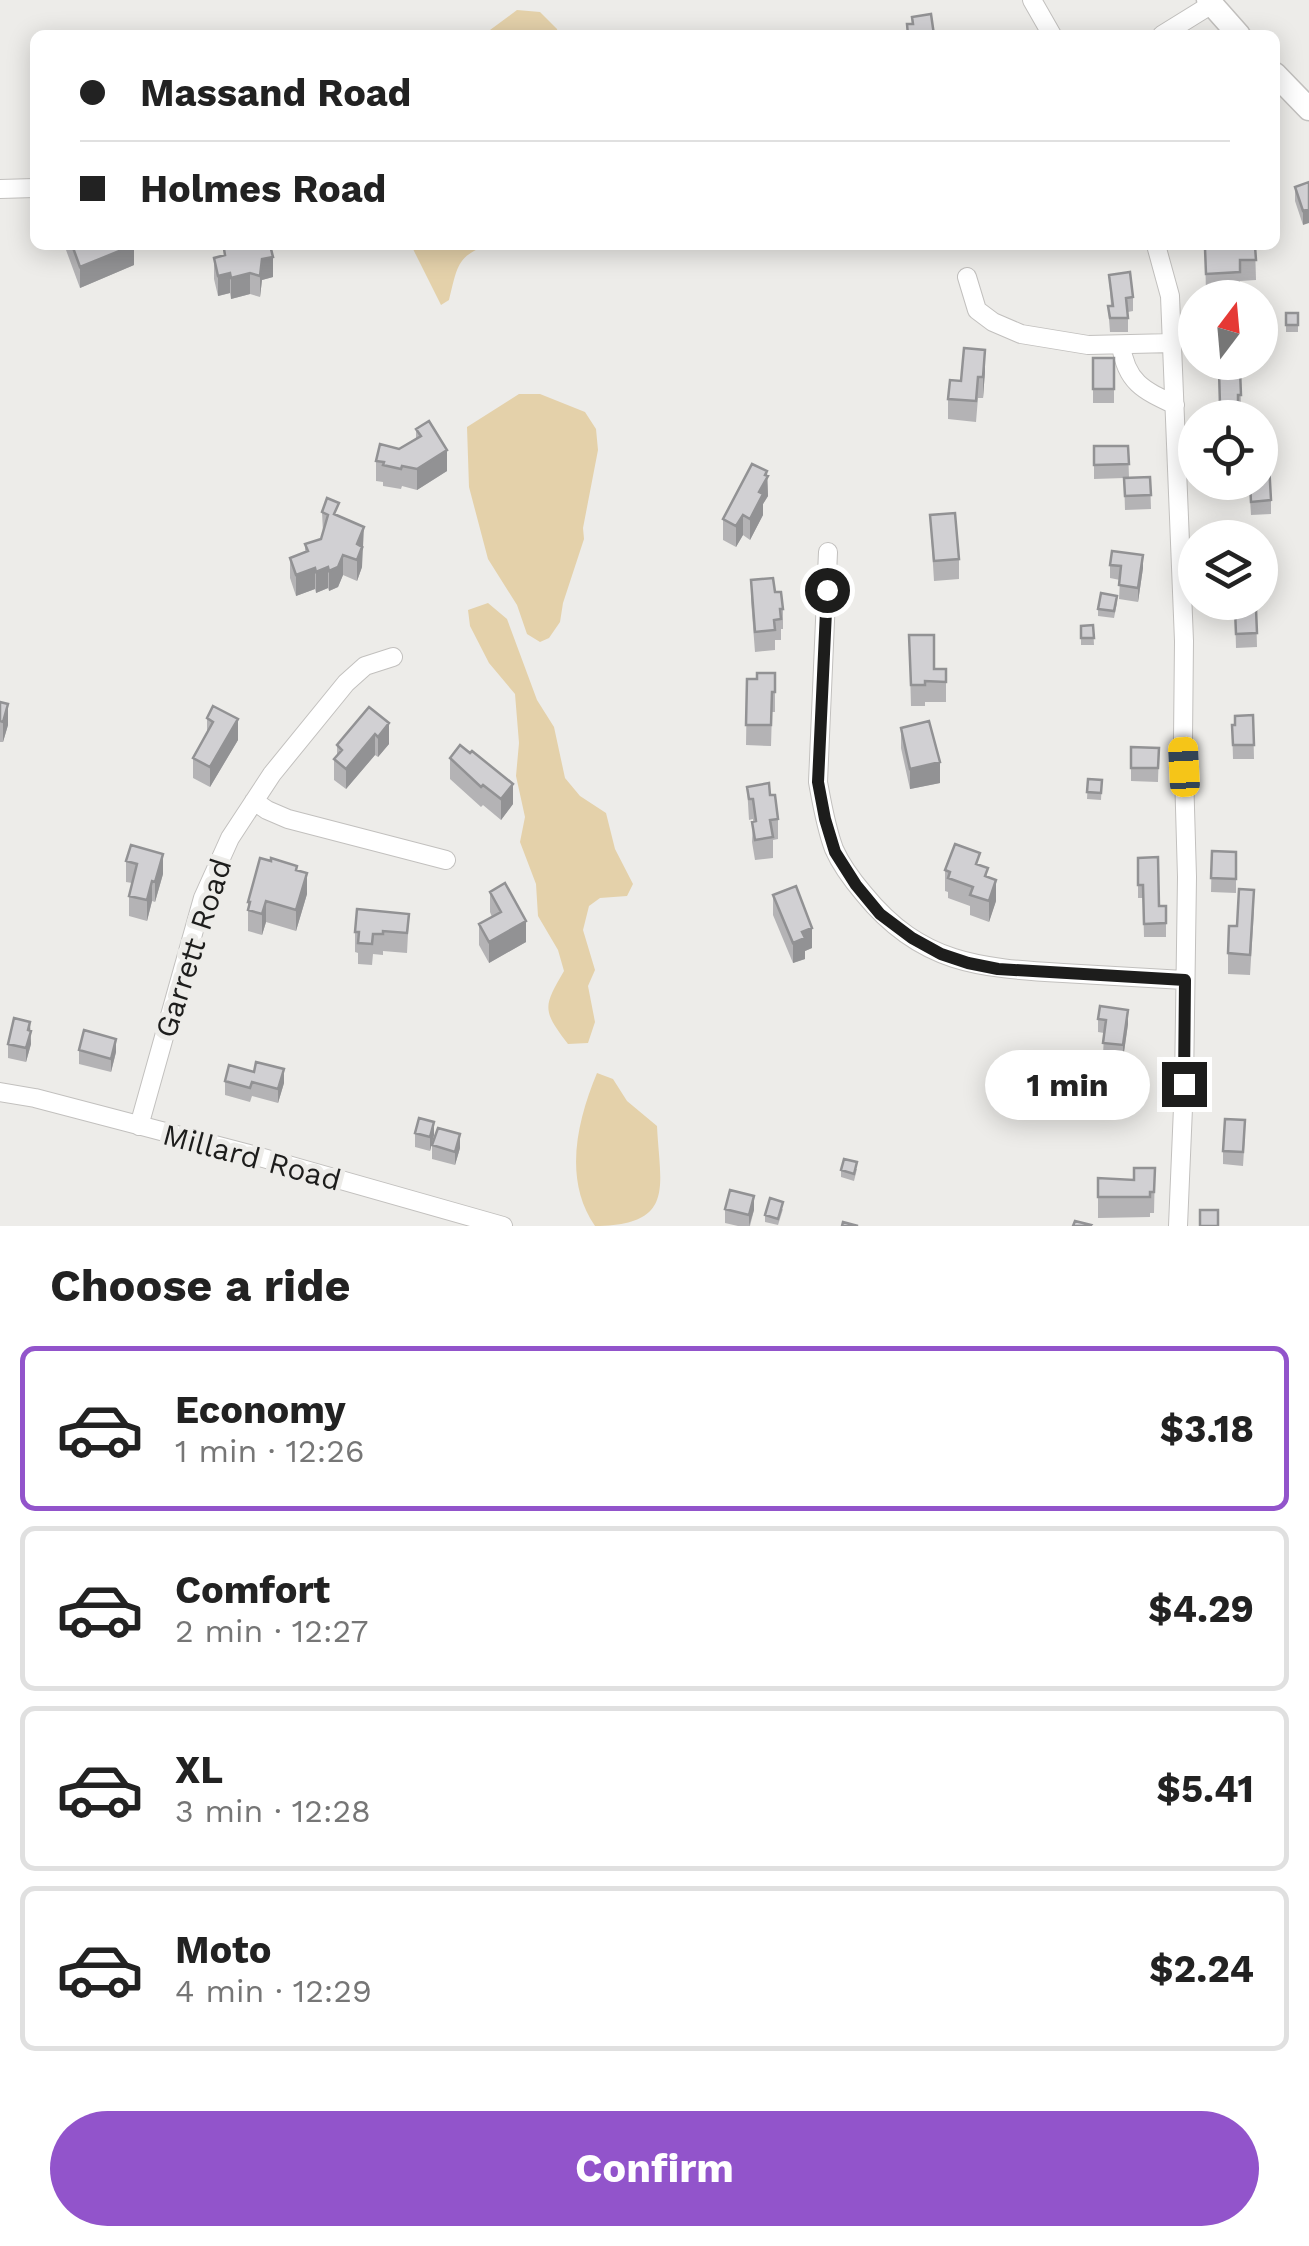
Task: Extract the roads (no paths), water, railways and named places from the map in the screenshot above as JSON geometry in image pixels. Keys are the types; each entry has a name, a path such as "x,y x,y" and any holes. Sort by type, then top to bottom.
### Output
{"main road":[{"path":"1210,2 1235,30"},
{"path":"1280,79 1309,109"}],"street":[{"path":"1032,0 1049,30"},
{"path":"1169,30 1210,2"},
{"path":"0,189 30,188"},
{"path":"1157,250 1170,296 1184,641 1185,980 1178,1226"},
{"path":"967,277 977,310 1021,334 1088,345 1172,343"},
{"path":"1121,345 1124,368 1149,393 1175,405"},
{"path":"828,552 818,782 835,852 880,914 912,938 968,963 998,969 1185,980"},
{"name":"Garrett Road","path":"139,1126 203,898 230,838 272,774 354,673 393,656"},
{"path":"254,801 280,817 446,860"},
{"name":"Millard Road","path":"0,1092 35,1098 503,1226"}]}
